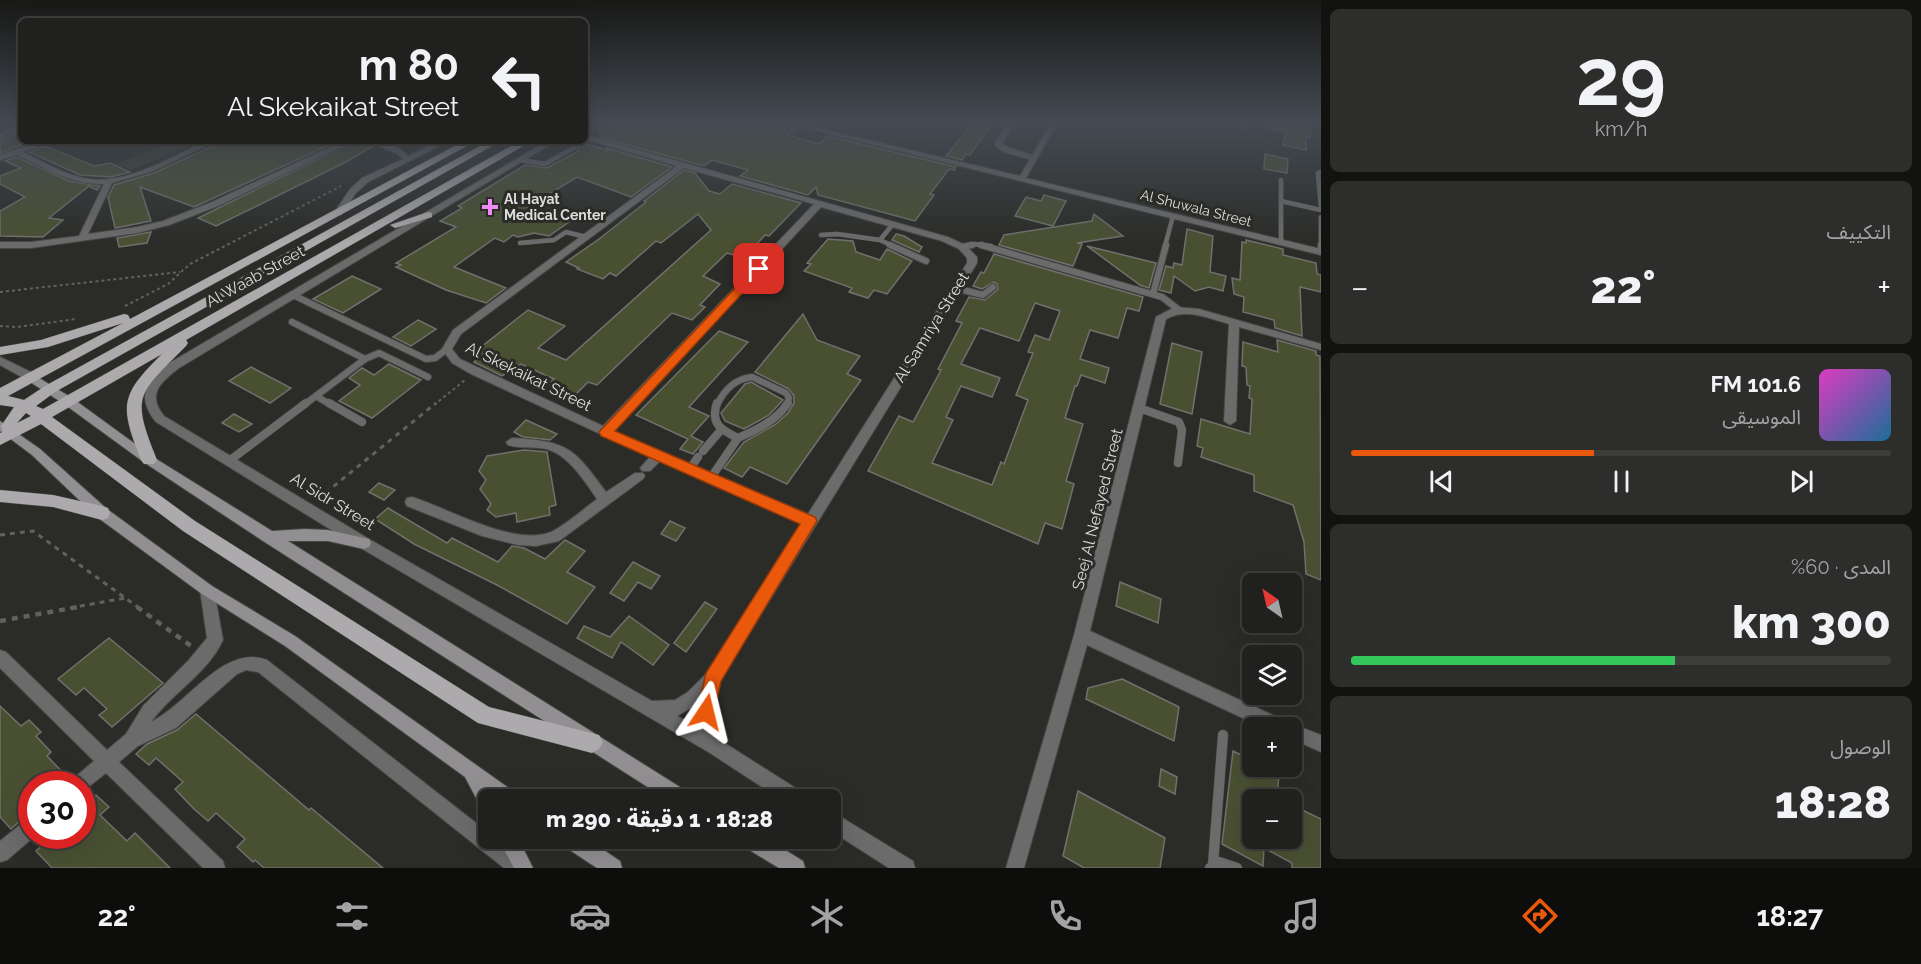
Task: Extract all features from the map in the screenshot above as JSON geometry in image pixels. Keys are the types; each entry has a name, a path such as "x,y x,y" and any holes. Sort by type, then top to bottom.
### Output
{"main road":[{"name":"Al Waab Street","path":"1,393 431,163"},
{"path":"0,416 457,163"},
{"name":"Al Waab Street","path":"4,433 42,416 490,163"},
{"path":"348,244 370,238 407,220 428,215"},
{"path":"0,351 37,345 79,334 193,289"},
{"path":"149,460 138,430 133,403 145,382 192,332"},
{"path":"31,377 149,460 268,537 668,789"},
{"path":"31,377 36,386 10,420 4,433 36,452 102,513 207,590 290,641 495,789"},
{"path":"1,393 8,400 36,408 45,408 68,401"},
{"path":"24,404 189,526 485,716 592,742"},
{"path":"0,496 53,501 102,513"},
{"path":"268,537 303,533 335,535 364,543"},
{"path":"471,772 480,789"},
{"path":"513,849 524,868"},
{"path":"585,849 613,868"},
{"path":"766,849 796,868"}],"street":[{"path":"40,163 77,179 108,183 163,163"},
{"path":"0,245 31,245 137,230 194,213 303,163"},
{"name":"Al Waab Street","path":"338,213 360,184 403,163"},
{"path":"428,215 516,163"},
{"name":"Al Samriya Street","path":"645,706 660,711 670,710 687,703 712,679 972,262 972,257 962,247 945,239 675,163"},
{"name":"Al Shuwala Street","path":"953,163 1321,252"},
{"path":"1022,179 1031,163"},
{"name":"Al Skekaikat Street","path":"683,165 457,333 449,342 447,349 456,361 475,371 689,470 810,521"},
{"path":"83,236 108,183"},
{"path":"606,432 820,203"},
{"name":"Al Sidr Street","path":"428,215 175,365 161,376 152,388 149,400 152,411 160,419 364,543 716,747 782,789"},
{"path":"1179,310 1196,311 1321,347"},
{"name":"Seej Al Nefayed Street","path":"1015,868 1082,635 1161,317 1179,310"},
{"path":"1230,421 1234,322"},
{"path":"0,360 31,377"},
{"path":"512,442 553,446 562,451 587,476 604,499"},
{"path":"412,502 500,536 526,541 554,537 642,472 658,456"},
{"path":"132,741 143,717 154,702 205,656 215,640 207,590"},
{"path":"1082,635 1260,717"},
{"path":"0,657 216,868"},
{"path":"95,771 132,741 170,722 232,668 246,663 261,665 519,868"},
{"name":"Al Samriya Street","path":"712,679 706,712 716,747"},
{"path":"1302,735 1321,744"},
{"path":"841,826 906,868"},
{"path":"0,853 18,838"}],"lane":[{"path":"1281,201 1321,208 1318,173 1321,172"},
{"path":"1281,180 1281,243"},
{"path":"1153,294 1173,216"},
{"path":"1321,217 1321,252"},
{"path":"880,240 893,224"},
{"path":"520,243 554,240 566,232 586,237"},
{"path":"821,235 847,234 880,240 926,261"},
{"path":"962,247 974,244 987,245 1153,294 1172,302 1179,310"},
{"path":"955,288 983,295 993,287"},
{"path":"293,295 426,359 435,358 447,349"},
{"path":"292,322 365,359"},
{"path":"229,461 365,359 379,353 428,377"},
{"path":"711,479 738,438 761,428 779,415 788,404 789,398 786,393 751,377 743,378 721,397 713,415 716,423 721,430 738,438"},
{"path":"316,396 362,422"},
{"path":"1139,408 1179,422 1182,430 1178,463"},
{"path":"689,470 721,430"},
{"path":"1223,735 1212,866 1223,862 1237,868"}],"path":[{"path":"121,308 168,284 190,264 342,185"},
{"path":"0,292 181,272"},
{"path":"0,326 16,327 82,318"},
{"path":"307,508 475,371"},
{"path":"0,535 33,531 205,656"},
{"path":"0,621 125,598"}],"green space":[{"path":"121,163 149,163 131,170 117,164"}],"building":[{"path":"8,163 29,163 69,181 100,186 97,190 89,186 49,218 63,220 43,237 0,236 0,211 25,197 0,184 0,176 21,168"},
{"path":"52,163 85,163 94,166 110,163 130,172 111,177 80,175"},
{"path":"177,163 291,163 194,207 140,187 151,221 115,228 108,197 114,185 154,173"},
{"path":"311,163 345,163 216,226 198,218"},
{"path":"557,163 657,163 672,167 631,197 577,177 528,207 569,222 549,236 534,233 518,237 513,235 504,242 495,238 454,267 506,288 486,303 446,290 396,267 401,265 396,263 456,227 440,221 462,208 458,206 525,165 547,168"},
{"path":"691,163 709,163 704,166"},
{"path":"721,163 937,163 956,167 954,170 949,169 930,194 934,195 915,221 818,195 816,187 808,195 740,176 748,170"},
{"path":"1264,163 1288,163 1287,173 1264,169"},
{"path":"684,170 695,173 709,191 720,194 732,184 801,203 769,236 765,235 744,258 727,253 703,276 720,284 700,305 705,307 692,320 672,313 597,385 588,382 574,396 548,384 554,379 521,364 502,376 474,362 484,354 476,351 528,310 565,326 538,348 566,360 711,230 698,214 661,243 656,241 616,276 610,273 603,279 566,262 599,239"},
{"path":"1044,195 1066,201 1053,226 1015,216 1026,197 1041,201"},
{"path":"1094,214 1123,236 1077,243 1082,244 1073,266 999,245 1004,235 1092,221"},
{"path":"1187,229 1213,236 1210,272 1226,276 1223,291 1209,287 1195,291 1174,276 1171,293 1159,290 1166,266 1173,268 1174,263 1182,265"},
{"path":"151,232 147,243 119,247 117,238"},
{"path":"896,234 922,247 919,252 892,240"},
{"path":"828,239 853,241 856,252 880,260 887,249 912,261 887,294 874,290 868,298 849,292 852,288 804,271 811,264 807,263"},
{"path":"1246,240 1283,249 1283,255 1316,263 1317,274 1321,275 1321,292 1300,287 1302,336 1275,328 1274,320 1243,312 1244,297 1234,294 1232,278 1240,280 1242,242 1246,243"},
{"path":"1087,246 1156,263 1149,288 1140,285"},
{"path":"994,254 1143,297 1139,311 1127,308 1118,338 1090,330 1080,359 1109,368 1105,383 1081,375 1075,386 1065,418 1083,424 1066,481 1074,484 1062,529 1045,523 1038,544 868,471 899,416 913,422 941,370 938,369 962,323 956,321 969,297 985,300 998,289 994,282 982,289 973,286 981,272 984,273","holes":["1035,303 1060,311 1049,340 1035,335 1028,352 1033,353 1016,395 1028,400 1004,464 1001,462 992,485 932,463 953,420 946,417 961,386 992,397 1000,378 961,364 980,328 1019,341"]},
{"path":"352,276 381,289 343,313 313,299"},
{"path":"803,314 817,340 860,356 847,374 861,380 787,484 750,467 742,477 724,468 744,442 776,424 788,413 794,403 794,396 789,389 755,372"},
{"path":"418,320 436,329 411,346 393,337"},
{"path":"719,331 748,342 689,407 709,416 691,436 703,442 693,454 680,449 688,439 636,415"},
{"path":"1277,340 1316,351 1316,355 1320,356 1321,580 1306,574 1304,542 1293,505 1254,491 1254,475 1201,457 1203,448 1197,446 1201,419 1250,434 1252,399 1249,398 1250,386 1247,385 1246,367 1242,366 1243,342 1278,352"},
{"path":"1172,343 1202,352 1192,414 1160,404"},
{"path":"389,364 421,380 372,418 339,401 360,385 349,378 362,368 374,375"},
{"path":"251,367 291,388 270,403 229,381"},
{"path":"751,382 783,400 769,415 744,429 725,421 721,413 745,384"},
{"path":"234,414 252,424 239,432 222,423"},
{"path":"526,420 557,434 550,440 523,437 514,432"},
{"path":"524,450 547,452 556,505 549,507 550,515 517,522 516,513 496,517 487,510 491,504 480,489 486,480 479,471 487,456"},
{"path":"379,483 395,490 384,500 369,492"},
{"path":"388,508 447,543 452,538 498,562 512,546 524,548 545,559 565,540 585,551 567,572 595,587 567,624 497,585 414,544 375,519"},
{"path":"670,521 685,528 676,541 661,534"},
{"path":"633,562 660,576 651,589 638,582 624,601 610,593"},
{"path":"1120,582 1161,599 1158,623 1116,606"},
{"path":"705,602 717,609 686,652 674,643"},
{"path":"629,616 669,645 653,665 621,642 612,658 577,638 584,626 610,637"},
{"path":"109,638 163,683 112,727 99,715 107,709 84,688 76,695 58,679"},
{"path":"1122,679 1179,707 1174,741 1086,699 1088,688"},
{"path":"0,706 21,726 29,720 41,732 36,736 51,752 47,756 61,771 18,771 18,823 11,829 0,817"},
{"path":"196,714 309,810 311,808 383,868 264,868 255,860 253,862 237,847 245,839 216,813 208,821 194,809 175,789 183,782 156,758 149,765 136,754 147,744 177,730"},
{"path":"1233,751 1242,755 1242,777 1279,777 1278,789 1242,789 1242,849 1264,849 1263,866 1222,844"},
{"path":"1161,769 1177,777 1175,794 1159,786"},
{"path":"1078,791 1165,838 1160,868 1084,868 1063,856"},
{"path":"96,795 109,807 100,815 127,841 135,833 170,868 52,868 36,851 38,849 96,849"},
{"path":"1302,810 1321,819 1321,868 1292,868 1292,863 1266,849 1302,849"}],"place":[{"name":"Al Hayat Medical Center","path":"490,207"}],"route":[{"path":"706,712 712,679 810,521 606,432 759,269"}]}
